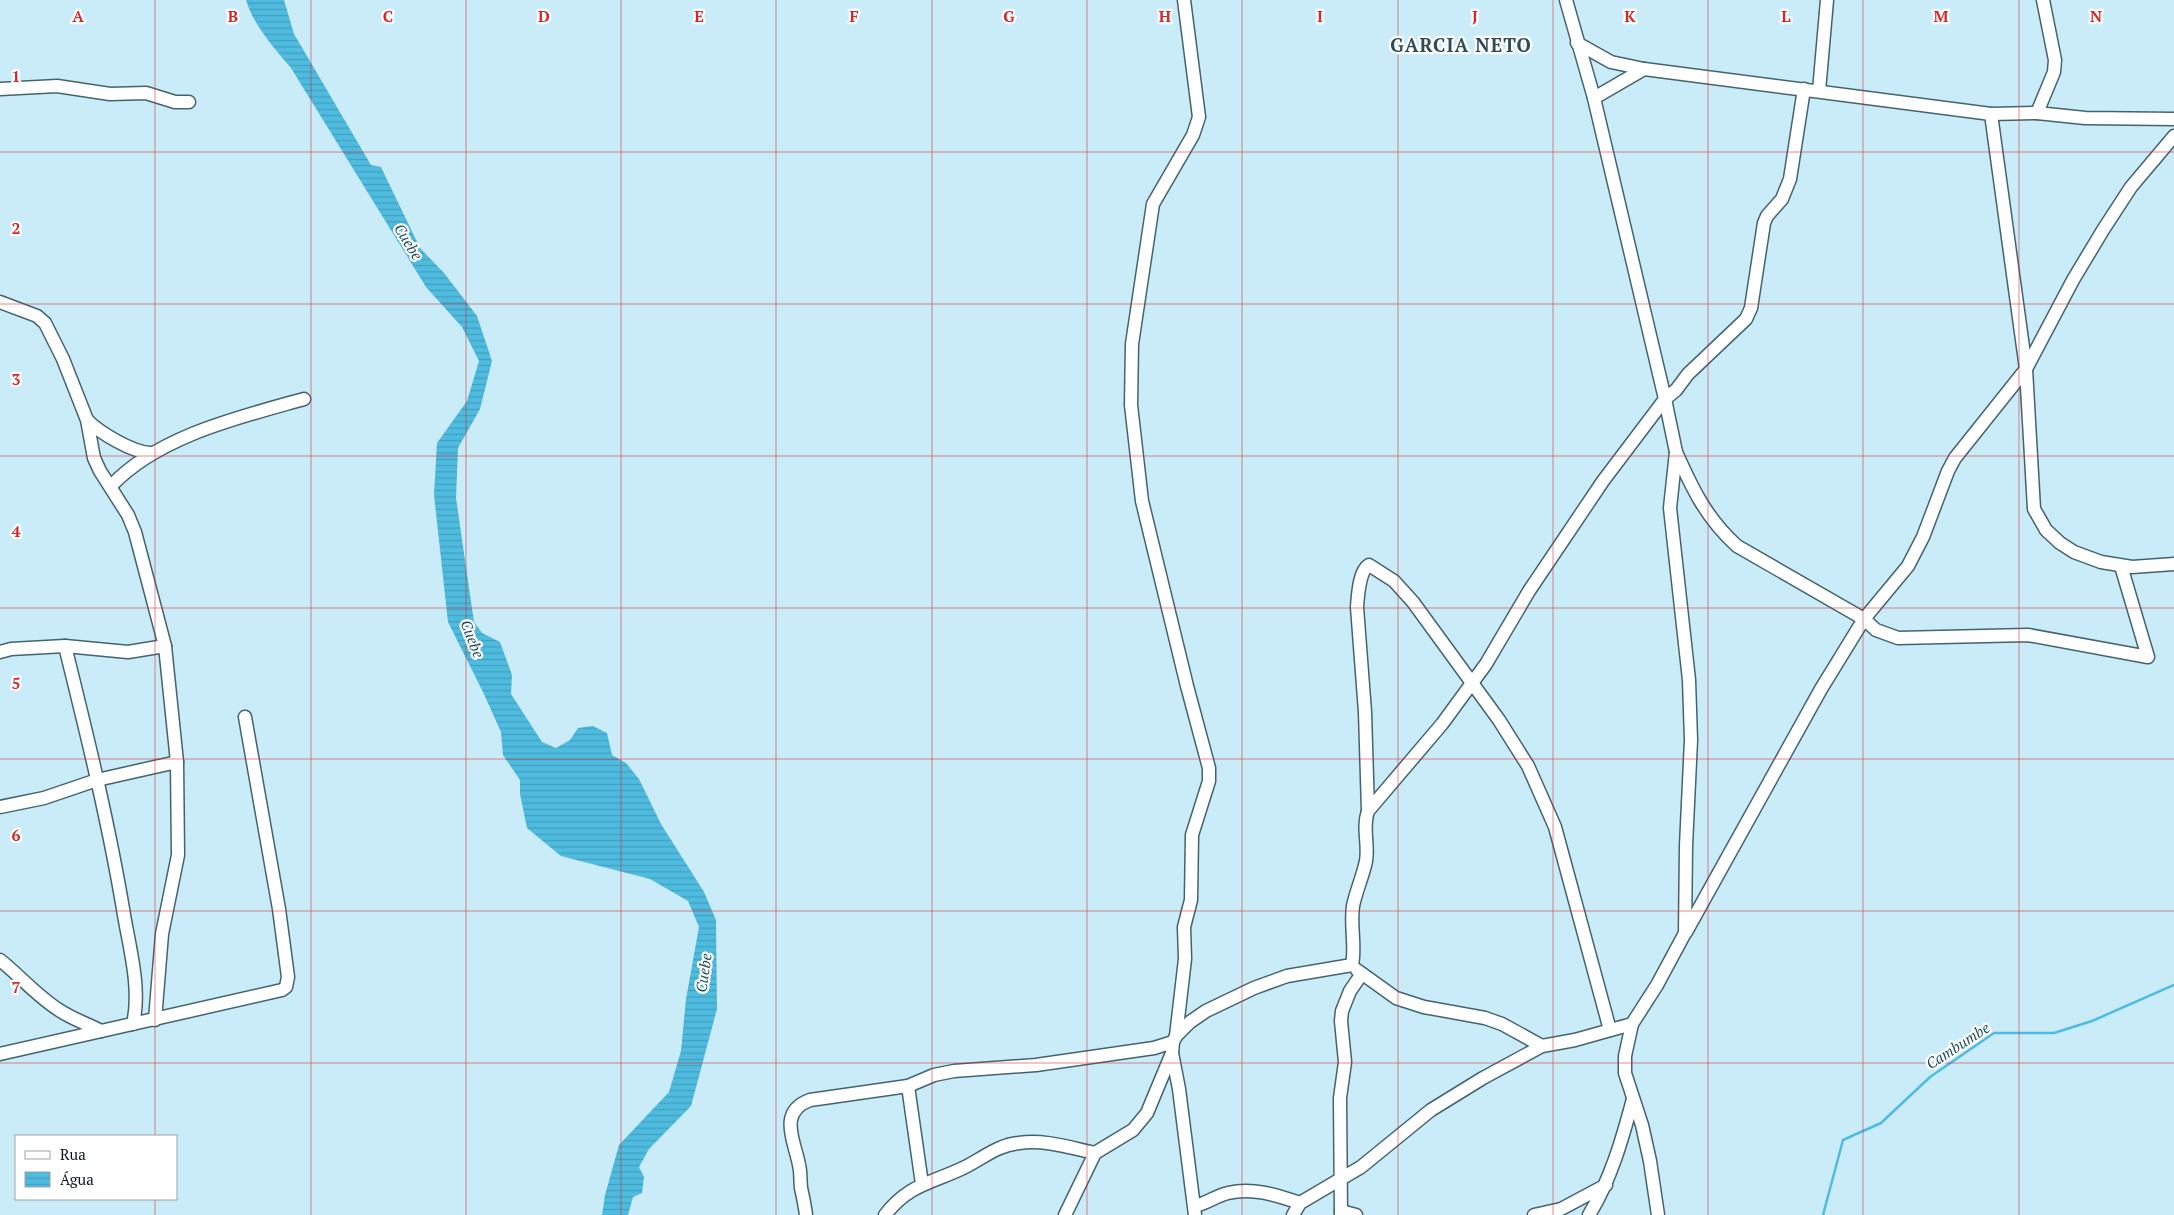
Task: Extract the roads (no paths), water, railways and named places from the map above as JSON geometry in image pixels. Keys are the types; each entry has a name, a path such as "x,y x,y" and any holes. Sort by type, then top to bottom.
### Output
{"street":[{"path":"1065,1215 1095,1153 1133,1130 1147,1113 1174,1044 1185,959 1184,927 1192,900 1191,840 1209,781 1209,768 1142,501 1131,405 1132,344 1153,204 1193,135 1199,117 1184,0"},
{"path":"1566,0 1594,98 1676,452 1696,497 1720,530 1737,546 1864,619 1876,630 1898,638 2028,635 2148,657 2121,566"},
{"path":"1819,91 1827,0"},
{"path":"2037,113 2054,72 2055,60 2045,0"},
{"path":"1577,43 1610,62 1644,69 1991,114 2037,113 2086,118 2174,119"},
{"path":"1594,98 1644,69"},
{"path":"0,89 58,86 110,94 146,93 175,102 189,102"},
{"path":"1368,811 1442,724 1486,664 1529,591 1603,481 1665,399 1676,390 1688,374 1746,319 1751,308 1764,223 1767,216 1782,199 1790,179 1804,89"},
{"path":"1991,114 2026,369 2032,499 2038,519 2060,543 2074,552 2101,562 2121,566 2153,567 2174,564"},
{"path":"1658,1215 1642,1124 1625,1073 1625,1056 1632,1024 1657,985 1820,689 1864,619 1908,566 1922,537 1948,470 2026,369 2073,280 2103,230 2131,187 2174,136"},
{"path":"0,302 37,316 45,323 63,359 87,420 94,458 100,471 128,515 135,532 165,646 177,762 178,855 162,934 154,1020"},
{"path":"111,486 122,474 150,453 238,418 304,399"},
{"path":"87,420 94,427 135,450 150,453"},
{"path":"1676,452 1670,508 1690,680 1691,740 1686,846 1686,933"},
{"path":"1352,965 1354,955 1351,932 1353,906 1366,861 1365,820 1368,811 1357,607 1358,593 1366,566 1370,565 1394,581 1413,602 1499,720 1528,766 1552,819 1567,866 1610,1030"},
{"path":"0,652 11,649 65,646 128,652 165,646"},
{"path":"65,646 116,862 132,962 136,1005 133,1024"},
{"path":"0,1054 282,990 288,982 279,909 244,717"},
{"path":"0,808 44,798 97,780 177,762"},
{"path":"0,960 26,981 38,995 60,1011 101,1031"},
{"path":"806,1215 799,1164 790,1135 790,1126 796,1110 802,1103 810,1100 908,1086 934,1075 954,1071 1036,1065 1174,1044 1206,1011 1254,988 1288,976 1352,965"},
{"path":"1352,965 1362,975 1396,998 1424,1007 1485,1018 1502,1024 1542,1046"},
{"path":"1356,1215 1341,1213 1340,1098 1345,1062 1341,1021 1342,1011 1350,991 1362,975"},
{"path":"1293,1215 1300,1202 1361,1167 1431,1110 1483,1078 1542,1046 1575,1040 1632,1024"},
{"path":"1174,1044 1195,1210 1229,1193 1247,1191 1270,1192 1300,1202"},
{"path":"908,1086 922,1184"},
{"path":"1589,1215 1606,1186 1620,1146 1633,1099"},
{"path":"885,1215 902,1198 922,1184 964,1168 998,1148 1019,1142 1051,1144 1095,1153"},
{"path":"1534,1215 1562,1208 1606,1186"}],"water":[{"name":"Cuebe","path":"246,0 284,0 294,34 371,165 381,167 420,248 444,273 477,316 492,361 480,409 458,448 456,498 474,622 482,633 500,642 512,675 511,694 542,742 556,748 570,740 578,728 593,726 607,733 612,755 626,763 639,779 661,824 704,892 716,920 717,1009 691,1106 649,1149 639,1167 644,1177 642,1193 633,1197 628,1215 602,1215 605,1195 619,1145 669,1092 681,1051 686,999 699,927 688,901 650,879 561,856 527,828 520,794 520,780 503,755 501,732 448,622 434,495 437,443 467,401 479,361 462,327 426,287 291,68 259,28"}],"waterway":[{"name":"Cambumbe","path":"1823,1215 1843,1140 1881,1123 1930,1077 1994,1033 2054,1033 2092,1021 2174,985"}],"district":[{"name":"GARCIA NETO","path":"1461,45"}]}
